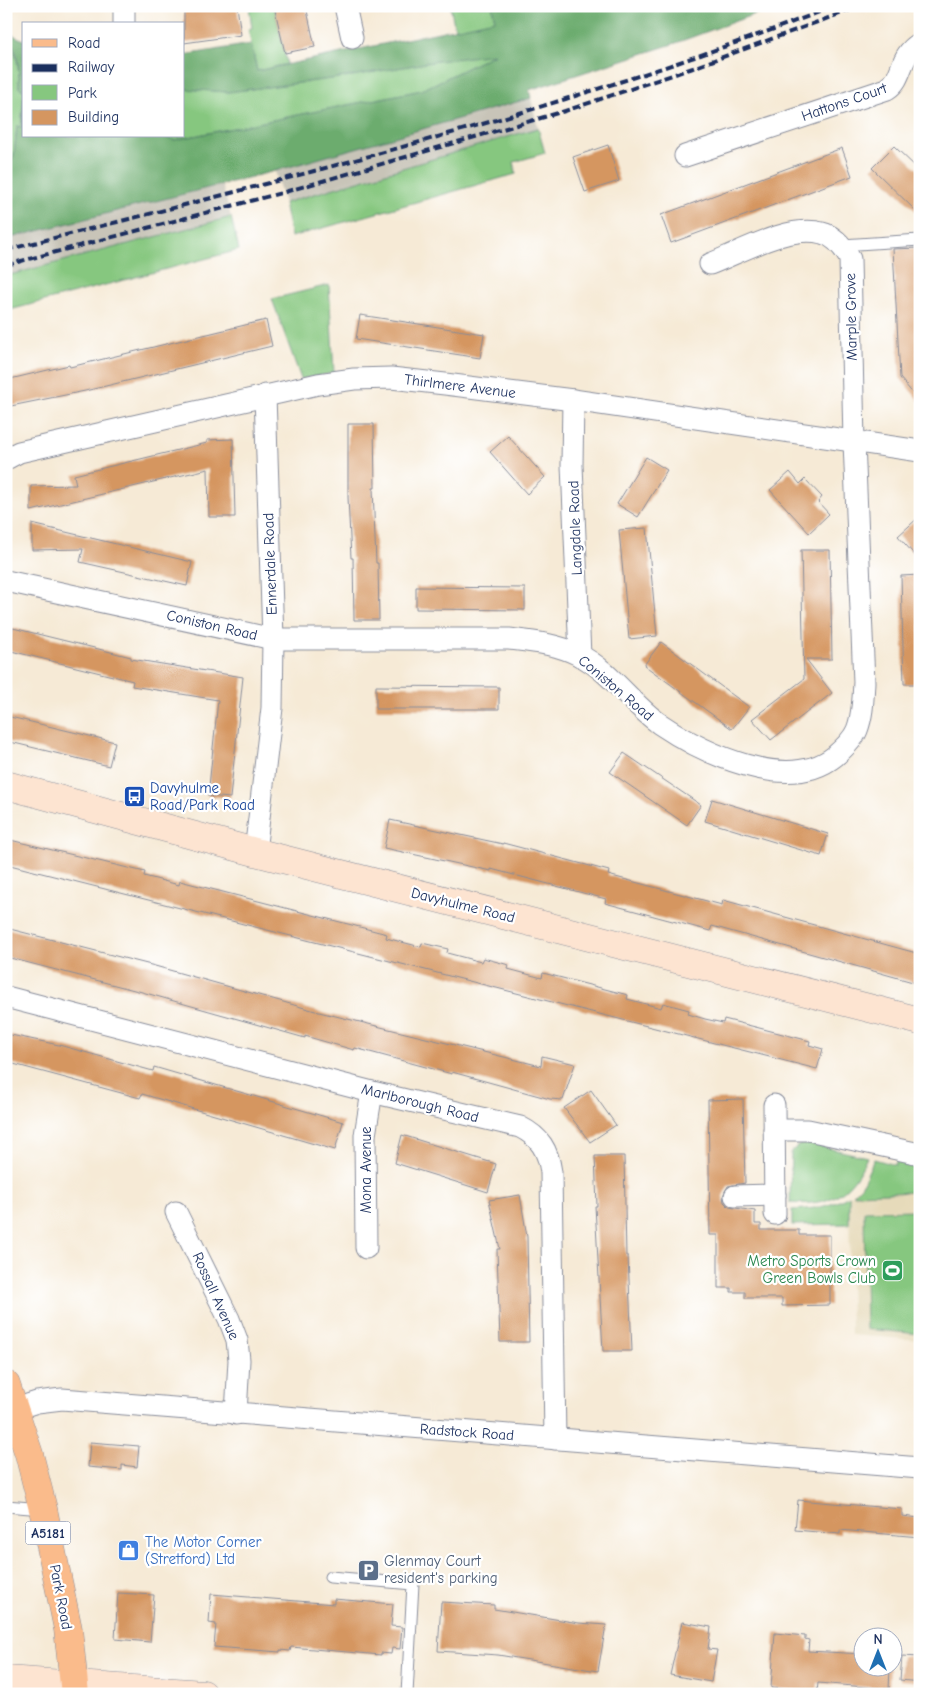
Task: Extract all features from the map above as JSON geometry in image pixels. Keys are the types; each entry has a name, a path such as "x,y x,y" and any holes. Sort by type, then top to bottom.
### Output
{"main road":[{"name":"Park Road","path":"9,1392 43,1509 68,1629 74,1689"}],"street":[{"path":"124,6 124,22"},
{"path":"345,6 352,38"},
{"name":"Hattons Court","path":"685,156 742,127 887,89 898,78 903,58 912,48 920,43"},
{"path":"710,264 783,235 800,231 823,233 842,245"},
{"name":"Marple Grove","path":"842,245 850,259 854,442"},
{"name":"Thirlmere Avenue","path":"6,459 18,452 264,395 354,379 391,378 573,400 920,452"},
{"name":"Ennerdale Road","path":"255,852 272,708 273,639 264,395"},
{"name":"Langdale Road","path":"573,400 572,466 580,656"},
{"name":"Coniston Road","path":"6,581 273,639 509,640 542,642 580,656 659,723 704,749 747,766 778,772 803,770 825,764 843,749 856,732 862,710 864,682 854,442"},
{"name":"Davyhulme Road","path":"6,785 255,852 920,1022"},
{"name":"Marlborough Road","path":"6,997 372,1092 520,1127 533,1133 543,1145 549,1158 551,1172 555,1439"},
{"name":"Mona Avenue","path":"366,1248 365,1135 372,1092"},
{"path":"735,1196 775,1204 774,1105"},
{"path":"774,1130 819,1132 920,1154"},
{"name":"Rossall Avenue","path":"176,1212 235,1334 239,1350 236,1414"},
{"name":"Radstock Road","path":"9,1392 37,1402 62,1399 920,1468"},
{"path":"6,1680 74,1689 203,1694"}],"lane":[{"path":"842,245 920,240"},
{"path":"6,1506 43,1509"},
{"path":"330,1577 413,1584 407,1694"}],"shaded area":[{"path":"531,98 538,128 284,203 275,171"},
{"path":"222,185 231,217 6,276 6,239"},
{"name":"Metro Sports Crown Green Bowls Club","path":"920,1192 920,1340 851,1335 849,1196 853,1194"}],"green space":[{"path":"249,6 274,6 287,64 257,71 248,29 252,28"},
{"path":"450,6 492,6 495,20 455,29"},
{"path":"492,6 777,6 676,43 529,90 531,98 275,171 6,239 6,175 14,155 17,126 22,127 22,138 168,138 174,140 422,90 495,54 437,61 346,77 228,92 185,89 185,55 251,44 257,71 495,20"},
{"path":"6,32 22,39 22,89 19,88 16,55"},
{"path":"6,36 13,48 17,61 19,88 22,89 22,115 21,127 17,126 14,155 6,175"},
{"path":"497,53 422,90 185,138 185,89 228,92 346,77 437,61"},
{"path":"538,128 545,153 514,162 516,174 291,237 284,203"},
{"path":"231,217 239,250 6,311 6,276"},
{"path":"329,285 334,373 301,379 272,299"},
{"path":"810,1144 867,1157 854,1180 838,1195 828,1200 817,1202 790,1203 791,1153 798,1145"},
{"path":"874,1159 895,1165 897,1159 920,1164 920,1192 853,1194 862,1185"},
{"path":"849,1196 849,1224 792,1225 792,1210 821,1207"},
{"name":"Metro Sports Crown Green Bowls Club","path":"920,1210 920,1334 866,1329 864,1211"}],"building":[{"path":"215,6 237,6 241,35 185,43 184,11"},
{"path":"274,6 306,6 315,47 285,53"},
{"path":"608,145 619,181 585,192 573,157"},
{"path":"894,146 920,171 920,215 872,168"},
{"path":"842,148 852,176 671,243 661,215"},
{"path":"920,248 920,402 900,378 893,249"},
{"path":"360,315 484,334 480,358 356,339"},
{"path":"266,320 272,346 85,391 6,407 6,380 69,365 70,367"},
{"path":"348,424 374,424 375,488 373,488 376,563 378,563 379,620 354,620 353,558 351,558 348,497"},
{"path":"508,436 545,477 527,494 490,452"},
{"path":"233,439 235,517 209,517 208,469 31,511 31,486 76,485 74,475 207,443 207,440"},
{"path":"646,457 667,470 638,517 617,504"},
{"path":"790,472 800,484 805,479 822,497 818,502 829,514 809,533 770,490"},
{"path":"920,516 920,561 898,536"},
{"path":"32,524 192,562 187,586 80,562 83,549 32,550"},
{"path":"647,528 657,636 629,639 619,530"},
{"path":"801,550 830,550 832,659 806,659 832,693 771,740 752,719 804,679"},
{"path":"920,575 920,684 904,684 901,576"},
{"path":"416,587 525,588 525,610 416,609"},
{"path":"13,628 131,657 131,659 243,677 230,798 208,796 218,700 132,686 133,681 7,650"},
{"path":"661,642 749,707 732,729 644,665"},
{"path":"376,686 499,687 499,709 376,709"},
{"path":"6,716 115,742 109,766 6,741"},
{"path":"624,753 701,805 687,825 610,772"},
{"path":"712,799 828,834 821,856 705,821"},
{"path":"390,820 503,843 609,871 608,875 722,905 723,900 920,954 920,984 712,926 710,931 605,903 606,899 491,869 491,871 384,848"},
{"path":"6,839 145,872 144,876 179,885 180,881 387,934 386,938 421,947 422,943 448,949 447,953 481,962 483,958 509,965 508,969 542,978 543,973 628,995 627,999 661,1008 663,1003 689,1010 688,1014 705,1019 723,1023 724,1019 810,1041 809,1045 823,1049 817,1069 6,864"},
{"path":"6,928 155,966 319,1012 541,1066 542,1056 575,1064 563,1100 550,1099 452,1072 452,1074 305,1036 305,1038 142,992 6,957"},
{"path":"6,1034 59,1045 153,1071 154,1067 343,1122 335,1150 142,1094 140,1098 6,1062"},
{"path":"591,1090 616,1125 590,1142 564,1108"},
{"path":"743,1099 745,1183 728,1186 723,1196 724,1202 729,1207 755,1211 755,1224 761,1224 761,1230 799,1230 799,1235 830,1235 830,1305 782,1306 782,1298 745,1298 745,1292 731,1292 731,1288 718,1288 718,1235 710,1235 708,1100"},
{"path":"402,1135 496,1164 488,1192 395,1163"},
{"path":"595,1156 624,1156 626,1256 628,1256 632,1351 603,1351 595,1206 597,1206"},
{"path":"520,1195 527,1237 529,1342 500,1342 497,1249 500,1249 489,1200"},
{"path":"90,1442 139,1446 137,1467 122,1465 122,1470 88,1467"},
{"path":"798,1500 902,1509 902,1516 920,1518 920,1537 840,1530 840,1534 795,1530"},
{"path":"118,1593 154,1595 150,1642 115,1639"},
{"path":"211,1594 334,1604 334,1599 393,1604 391,1626 402,1627 400,1649 392,1648 391,1654 381,1653 381,1655 291,1647 290,1651 280,1650 280,1652 214,1647 216,1624 209,1623"},
{"path":"441,1602 494,1605 494,1609 579,1623 606,1625 598,1671 498,1655 438,1651"},
{"path":"682,1622 711,1627 708,1649 717,1650 711,1682 670,1675"},
{"path":"775,1633 805,1636 805,1639 809,1640 808,1651 854,1653 854,1678 890,1678 889,1689 818,1683 817,1692 771,1688"},
{"path":"904,1656 920,1657 920,1682 900,1680 900,1678 904,1678"}],"railway":[{"path":"6,250 424,141 631,78 835,6"},
{"path":"6,265 281,193 565,111 690,69 861,6"}],"place":[{"name":"Davyhulme Road/Park Road","path":"134,797"},
{"name":"Metro Sports Crown Green Bowls Club","path":"892,1270"},
{"name":"The Motor Corner (Stretford) Ltd","path":"129,1551"},
{"name":"Glenmay Court resident's parking","path":"368,1570"}]}
